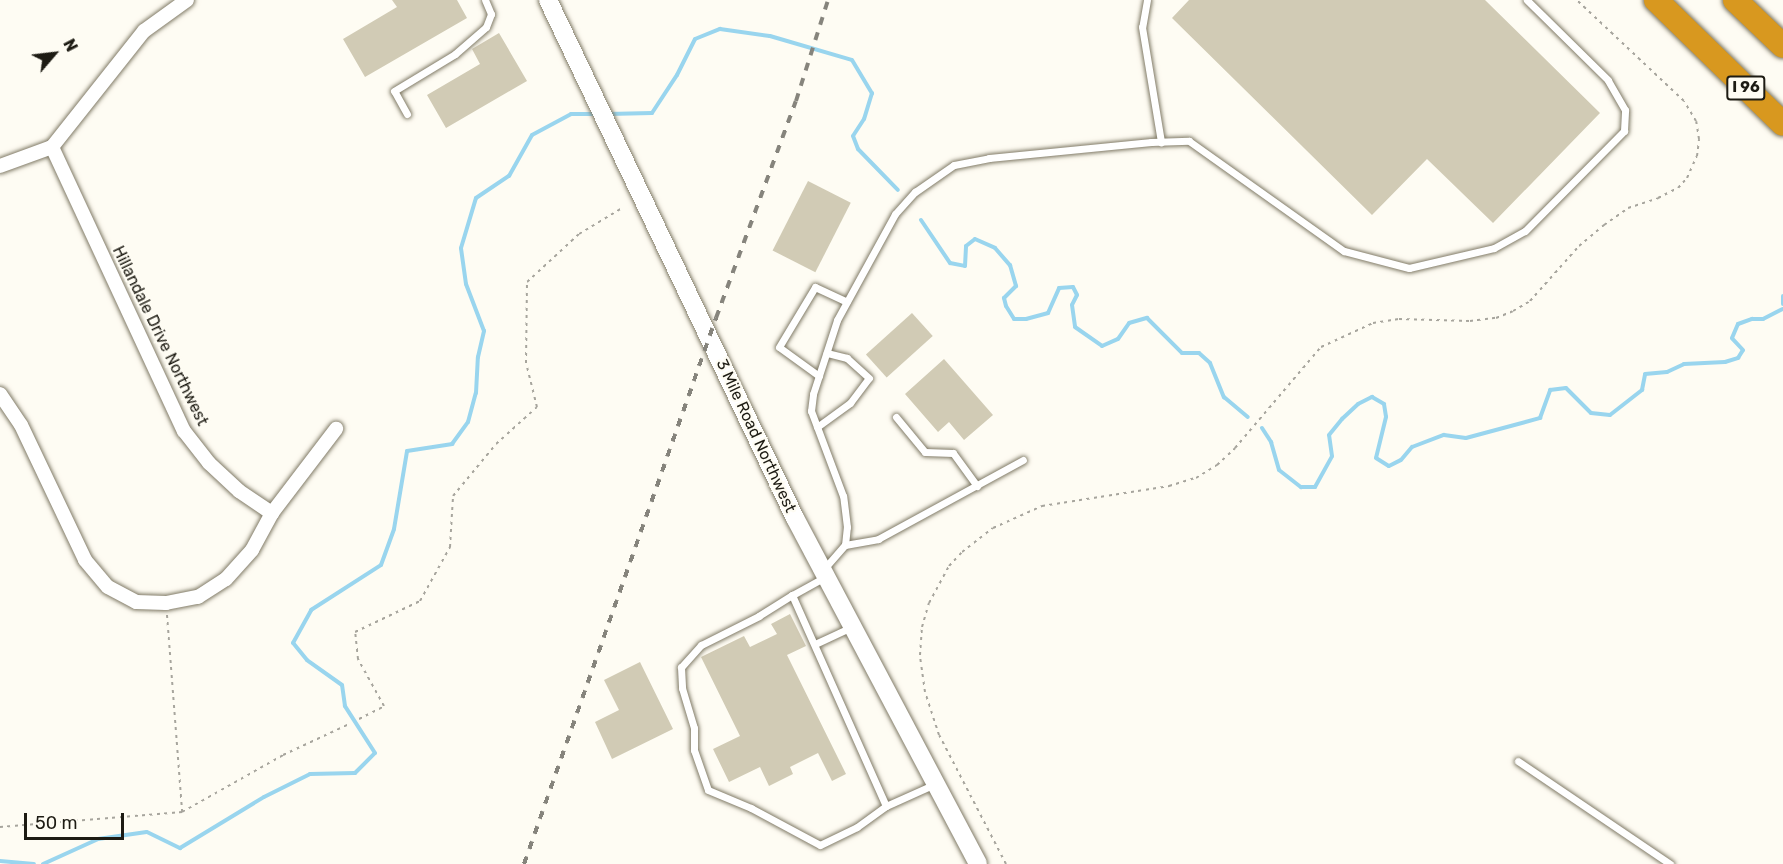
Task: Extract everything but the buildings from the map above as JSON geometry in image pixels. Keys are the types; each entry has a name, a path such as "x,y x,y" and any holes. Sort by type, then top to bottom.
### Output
{"highway":[{"name":"I 96","path":"1656,0 1783,124"},
{"path":"1736,0 1783,46"},
{"path":"1709,52 1783,135"}],"main road":[{"name":"3 Mile Road Northwest","path":"548,0 824,574 978,864"}],"street":[{"path":"0,166 52,147 144,31 187,0"},
{"name":"Hillandale Drive Northwest","path":"52,147 184,431 209,464 238,491 272,513"},
{"path":"0,394 21,425 85,560 108,587 136,602 166,603 198,597 226,579 252,550 272,513 336,429"}],"lane":[{"path":"406,114 394,92 455,54 486,27 491,14 484,0"},
{"path":"1147,0 1142,27 1161,142"},
{"path":"935,784 886,806 857,827 820,845 751,808 708,790 694,750 694,728 682,688 681,667 700,645 759,616 824,574 845,545 847,527 843,496 811,411 819,376 837,320 895,214 915,192 954,165 989,158 1189,141 1344,251 1409,268 1494,248 1525,231 1624,131 1625,110 1608,80 1527,0"},
{"path":"819,376 779,347 815,287 847,302"},
{"path":"816,427 850,403 869,378 847,358 827,353"},
{"path":"896,417 925,452 953,453 977,486"},
{"path":"845,545 878,539 1023,460"},
{"path":"792,594 886,806"},
{"path":"815,644 851,627"},
{"path":"1518,761 1670,864"}],"path":[{"path":"1006,864 939,735 925,692 920,655 922,627 929,603 949,566 962,552 993,528 1042,506 1157,488 1196,478 1217,465 1235,447 1321,346 1373,323 1399,319 1470,321 1496,318 1513,311 1530,301 1579,246 1604,225 1628,208 1659,198 1678,188 1687,178 1696,156 1699,139 1696,121 1684,101 1576,0"},
{"path":"359,719 384,706 357,658 355,632 420,601 450,547 453,496 496,444 537,407 526,363 527,282 579,234 624,207"},
{"path":"166,603 182,812"},
{"path":"0,827 182,812 283,755 347,725"}],"waterway":[{"path":"608,114 652,113 677,75 695,39 720,29 770,36 852,60 872,93 864,119 853,136 858,149 898,190"},
{"path":"43,864 98,839 147,832 180,848 264,797 310,774 355,773 375,753 345,706 342,685 307,660 293,643 311,610 381,565 394,529 407,451 452,444 468,422 476,393 478,357 484,331 466,284 461,248 476,198 509,176 532,135 571,114 597,114"},
{"path":"921,220 950,263 965,266 966,246 975,239 995,248 1010,265 1016,286 1004,298 1014,319 1026,319 1048,313 1059,288 1073,287 1077,295 1072,305 1075,327 1102,346 1118,339 1129,323 1147,318 1182,353 1199,353 1210,363 1224,397 1248,417"},
{"path":"1783,296 1783,304"},
{"path":"1262,428 1271,442 1279,470 1301,487 1315,487 1332,456 1329,435 1358,404 1372,397 1384,404 1386,417 1376,458 1389,466 1401,460 1412,447 1444,435 1466,438 1540,418 1550,390 1566,388 1591,413 1610,415 1642,390 1645,374 1667,372 1684,364 1725,362 1738,358 1743,350 1732,338 1738,324 1752,319 1763,319 1783,309"},
{"path":"0,861 34,864"}],"railway":[{"path":"524,864 716,318 796,101 828,0"}]}
